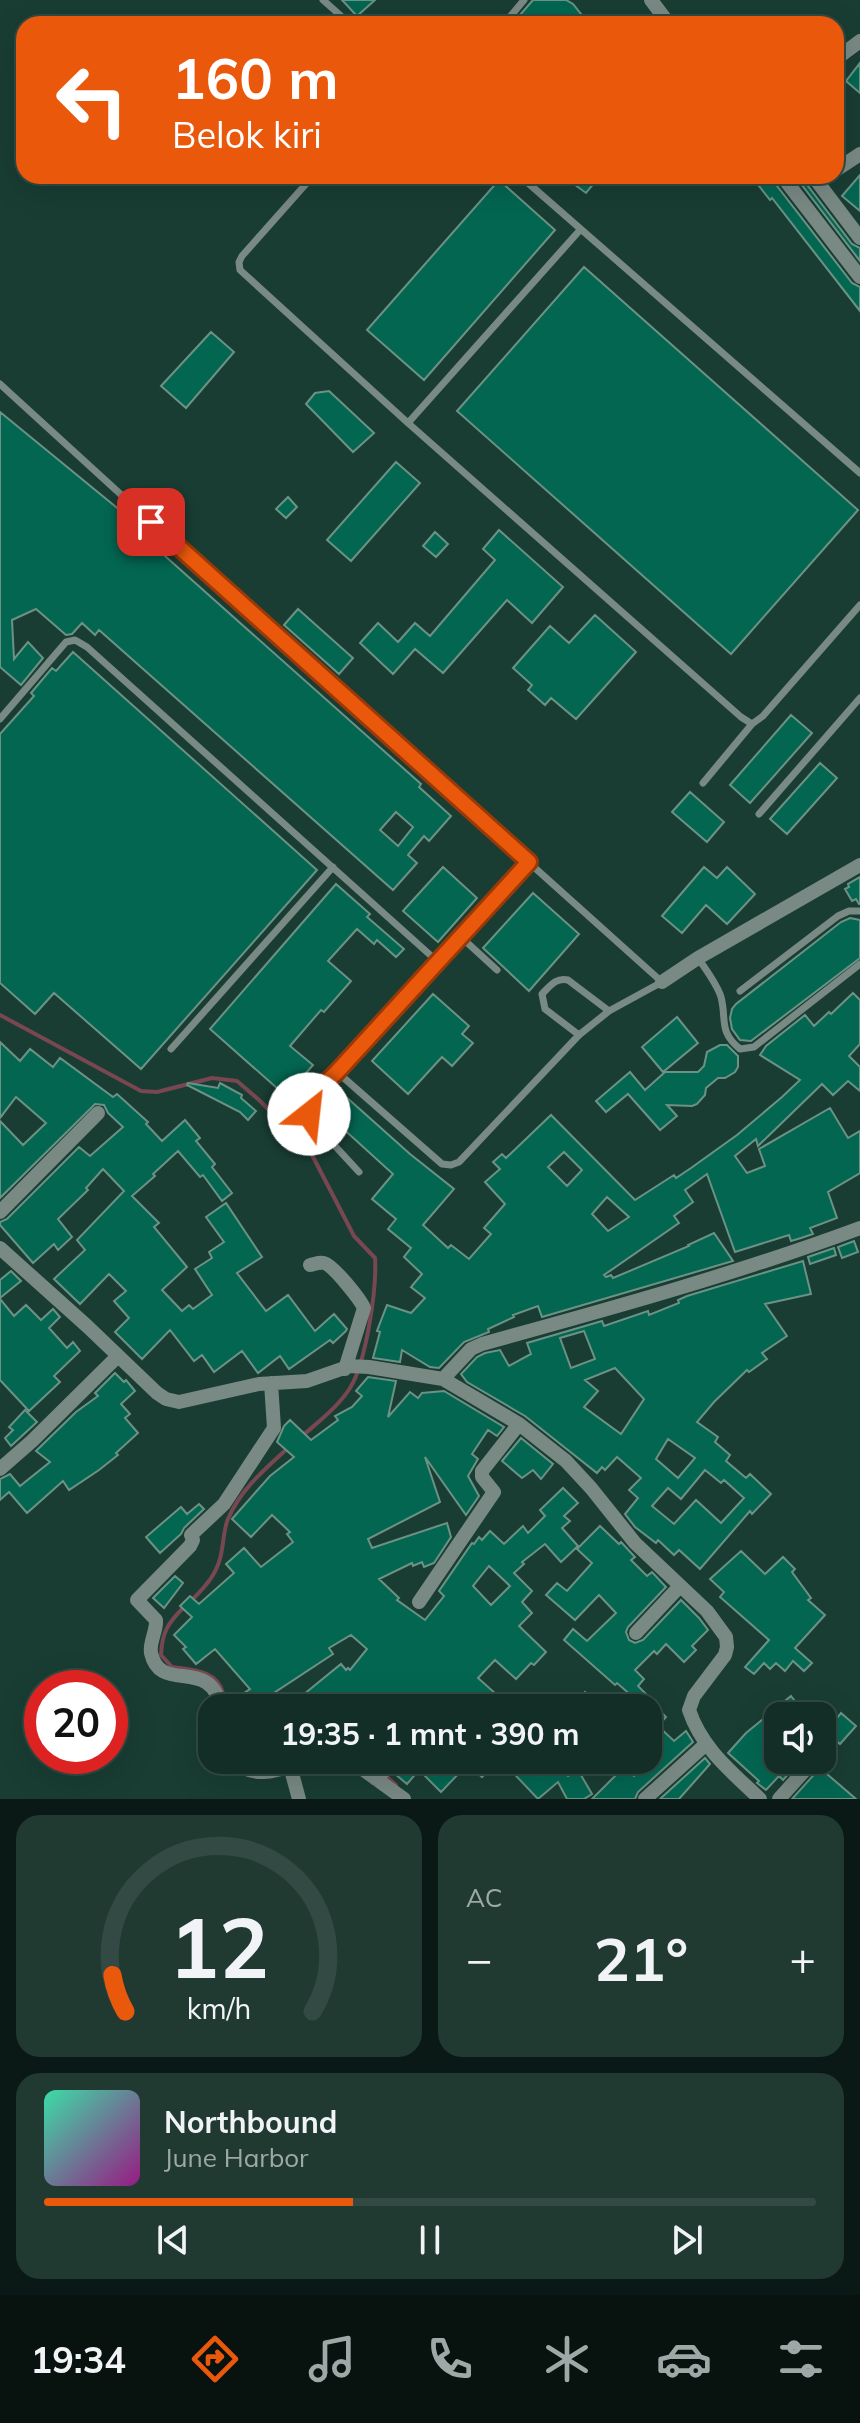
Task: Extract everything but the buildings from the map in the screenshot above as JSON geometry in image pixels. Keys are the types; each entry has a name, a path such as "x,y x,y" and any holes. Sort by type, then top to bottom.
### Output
{"street":[{"path":"788,184 860,277"},
{"path":"823,184 860,238"},
{"path":"662,982 860,865"},
{"path":"0,1212 98,1113"},
{"path":"443,1379 471,1349 482,1344 745,1269 860,1228"},
{"path":"0,1248 166,1399 179,1402 238,1388 307,1381 348,1368 369,1367 443,1379 519,1424 566,1461 635,1543 707,1611 726,1637 725,1655 694,1696 689,1710 718,1760 757,1798"},
{"path":"310,1265 327,1264 361,1300 364,1308 348,1368"},
{"path":"0,1469 118,1356"},
{"path":"218,1694 203,1679 166,1673 158,1665 151,1652 156,1620 137,1600 190,1546 193,1540 191,1535 224,1504 274,1428 271,1383"},
{"path":"419,1602 494,1492 482,1477 482,1471 519,1424"},
{"path":"636,1633 680,1586"},
{"path":"645,1799 706,1744"},
{"path":"292,1774 299,1799"},
{"path":"388,1774 404,1799"},
{"path":"779,1799 801,1774"}],"lane":[{"path":"323,0 341,16"},
{"path":"511,16 524,0"},
{"path":"306,184 242,256 240,270 408,423 752,724"},
{"path":"529,184 860,473"},
{"path":"408,423 580,230"},
{"path":"0,384 662,982 609,1011 579,1035 459,1162 451,1165 435,1159 337,1072"},
{"path":"703,783 860,605"},
{"path":"0,719 66,642 75,640 87,647 438,962"},
{"path":"759,814 860,698"},
{"path":"359,1172 312,1121 309,1099 529,862"},
{"path":"171,1049 333,867"},
{"path":"740,991 838,916 849,911 860,911"},
{"path":"461,937 497,970"},
{"path":"698,958 721,997 723,1026 740,1049 754,1047 860,964"},
{"path":"579,1035 545,1009 542,1002 542,994 556,981 568,980 609,1011"}],"waterway":[{"path":"0,1015 141,1091 157,1092 212,1078 237,1081 310,1151 354,1236 375,1258 375,1271 369,1325 356,1376 340,1402 301,1437"},
{"path":"191,1601 215,1571 233,1508 254,1480 288,1448"},
{"path":"184,1607 167,1628 161,1655 172,1667 210,1675 223,1693"},
{"path":"384,1774 396,1785"}],"route":[{"path":"151,522 529,862 309,1099 309,1114"}]}
